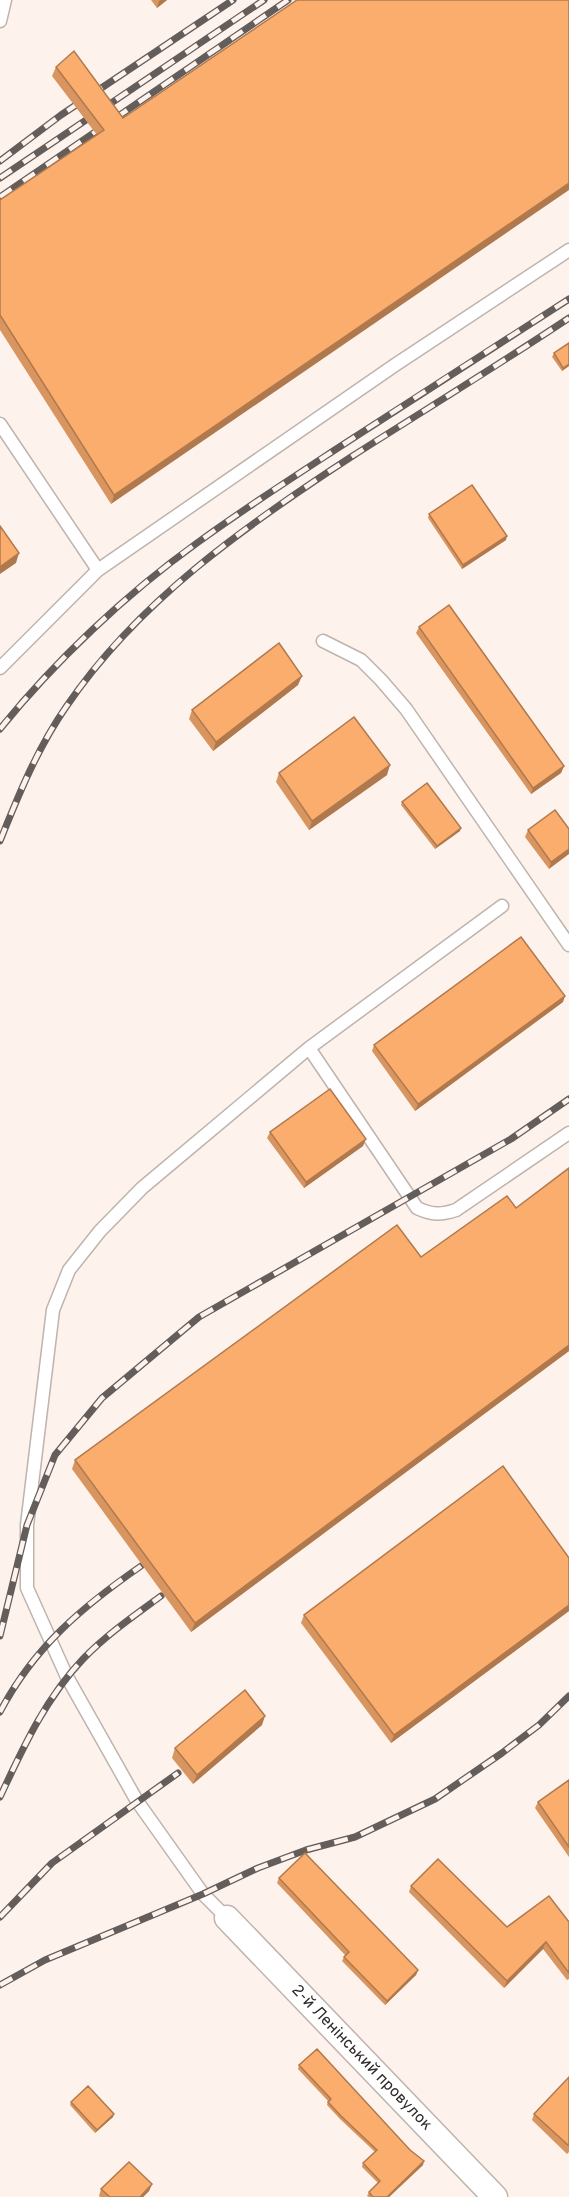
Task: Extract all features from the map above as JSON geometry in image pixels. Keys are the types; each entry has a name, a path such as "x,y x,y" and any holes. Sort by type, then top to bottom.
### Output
{"street":[{"name":"2-й Ленінський провулок","path":"227,1918 495,2197"}],"lane":[{"path":"0,21 5,0"},
{"path":"0,668 98,570 395,365 569,250"},
{"path":"0,424 98,570"},
{"path":"322,641 361,660 406,709 569,945"},
{"path":"227,1918 203,1894 137,1801 67,1677 27,1588 27,1525 53,1310 69,1270 99,1231 142,1188 309,1048 502,906"},
{"path":"309,1048 417,1208 429,1214 442,1214 456,1210 569,1133"}],"building":[{"path":"297,0 569,0 569,183 114,495 0,315 0,200 104,130 56,67 74,51 123,118"},
{"path":"569,343 569,364 563,368 554,353"},
{"path":"472,485 507,536 463,565 429,514"},
{"path":"0,526 19,553 0,567"},
{"path":"449,605 564,766 533,788 419,627"},
{"path":"279,643 302,676 216,742 192,710"},
{"path":"354,717 390,765 312,821 279,773"},
{"path":"427,783 461,828 437,846 402,802"},
{"path":"555,810 569,829 569,849 551,862 528,830"},
{"path":"521,937 565,996 418,1104 374,1045"},
{"path":"330,1089 366,1139 306,1182 270,1132"},
{"path":"569,1168 569,1345 195,1623 75,1460 397,1225 421,1257 507,1196 516,1208"},
{"path":"503,1466 569,1558 569,1605 394,1735 304,1615"},
{"path":"245,1690 265,1716 197,1775 175,1748"},
{"path":"569,1780 569,1847 538,1802"},
{"path":"305,1853 418,1970 387,2001 344,1957 349,1952 279,1878"},
{"path":"438,1859 507,1927 549,1896 569,1922 569,1973 546,1942 507,1981 411,1886"},
{"path":"317,2049 410,2150 424,2161 387,2197 373,2197 369,2192 380,2181 363,2163 377,2150 328,2102 331,2099 299,2065"},
{"path":"569,2077 569,2146 534,2114"},
{"path":"88,2086 114,2114 97,2130 71,2102"},
{"path":"129,2162 152,2184 140,2197 110,2197 101,2189"}],"railway":[{"path":"0,161 61,115 233,0"},
{"path":"0,178 264,0"},
{"path":"0,197 288,0"},
{"path":"0,729 44,678 92,630 170,563 270,492 569,299"},
{"path":"0,841 37,755 66,707 126,633 160,600 233,538 272,510 569,318"},
{"path":"0,1636 27,1525 55,1455 102,1398 199,1317 511,1139 569,1099"},
{"path":"0,1712 28,1668 61,1630 79,1613 141,1566"},
{"path":"0,1797 46,1707 69,1674 101,1642 161,1596"},
{"path":"0,1985 45,1960 203,1894 258,1868 306,1850 355,1837 435,1799 539,1725 569,1696"},
{"path":"0,1917 52,1863 178,1773"}]}
